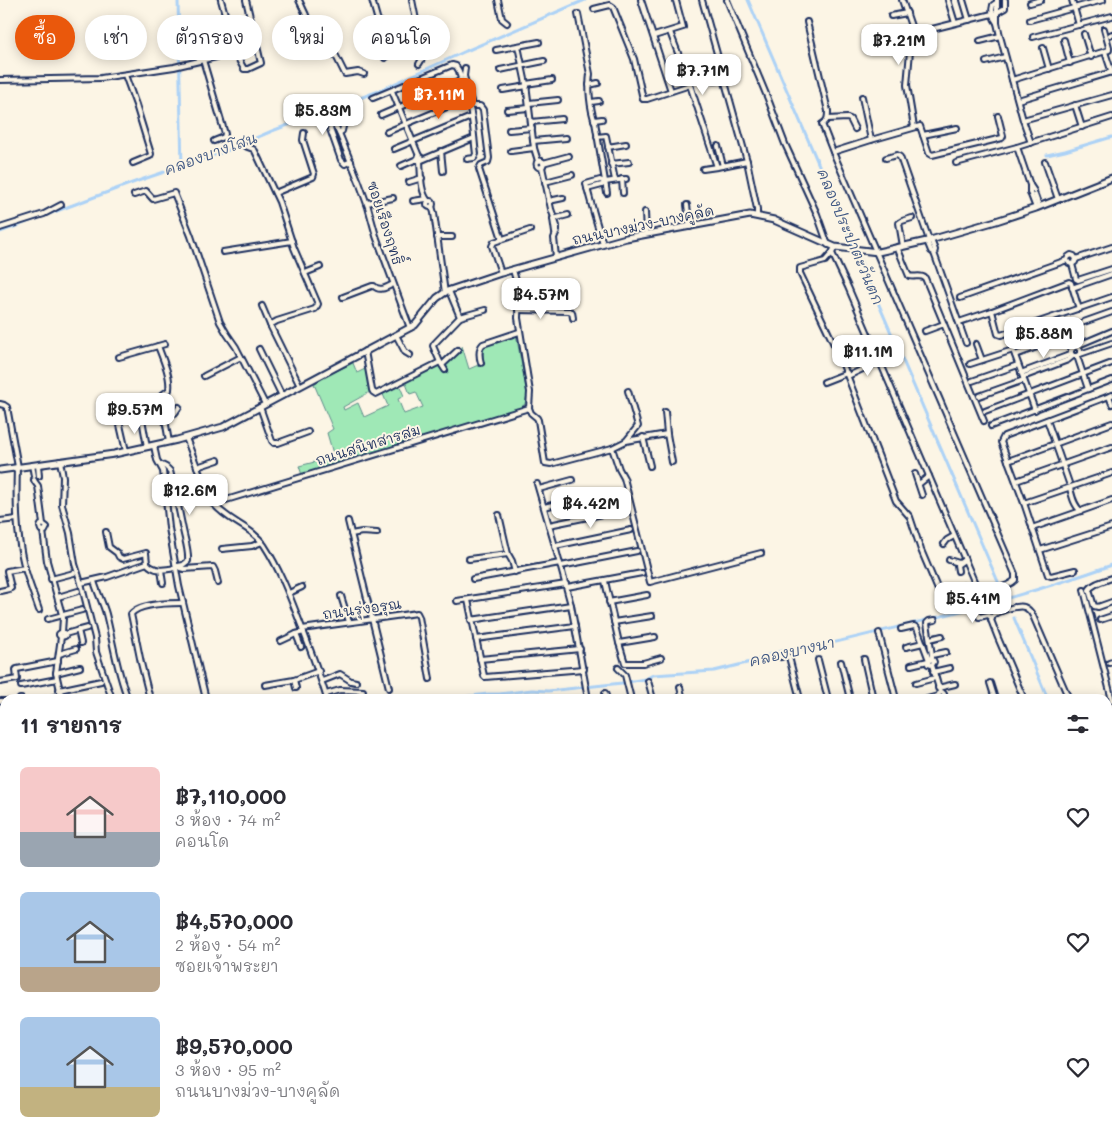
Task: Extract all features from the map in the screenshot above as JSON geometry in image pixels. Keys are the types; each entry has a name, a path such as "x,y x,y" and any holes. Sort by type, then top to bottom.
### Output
{"street":[{"path":"221,0 225,15"},
{"path":"246,0 250,15"},
{"path":"299,0 319,51 336,56 345,74 358,72 364,74"},
{"path":"372,0 376,15"},
{"path":"412,0 423,55 419,64"},
{"path":"498,0 502,19 507,23"},
{"path":"641,0 671,92"},
{"path":"654,36 684,26 677,0"},
{"path":"702,0 747,161 757,216"},
{"path":"727,0 785,144 817,214 828,245"},
{"path":"902,0 912,34 907,85 914,127"},
{"path":"948,0 955,24"},
{"path":"963,0 969,20"},
{"path":"912,34 995,13 1005,8 1005,0"},
{"path":"1030,3 1040,0"},
{"path":"1072,0 1079,25"},
{"path":"1030,20 1103,0"},
{"path":"996,2 992,6 1031,143"},
{"path":"594,9 610,5 613,7 634,59 643,99 690,86"},
{"path":"890,16 907,13"},
{"path":"578,14 590,74 591,102 607,193"},
{"path":"1032,38 1112,16"},
{"path":"807,22 825,95 828,119"},
{"path":"1012,80 1109,50 1104,29"},
{"path":"670,32 717,167"},
{"path":"1084,34 1091,57"},
{"path":"980,41 1000,36"},
{"path":"1064,40 1070,63"},
{"path":"496,50 539,42"},
{"path":"518,46 529,102 534,148 538,162 541,161 549,201 558,226 554,241 556,257"},
{"path":"1043,48 1050,69"},
{"path":"1018,100 1112,73 1105,52"},
{"path":"986,62 1005,57"},
{"path":"0,80 100,78 174,67 203,60 225,134 224,137 214,141"},
{"path":"239,60 244,69 248,69 261,63 260,60"},
{"path":"500,70 544,61"},
{"path":"373,98 452,65 456,66 459,71 461,79 458,82 380,115"},
{"path":"722,70 730,68 731,65"},
{"path":"464,68 464,76 472,105 480,106 483,110 489,158 488,162 479,169 502,238"},
{"path":"125,74 151,154 133,163"},
{"path":"715,81 724,79"},
{"path":"503,90 552,80"},
{"path":"589,84 598,83"},
{"path":"392,91 420,159 427,205 429,207 432,206 434,214 447,292 460,317"},
{"path":"1023,120 1112,95"},
{"path":"862,97 871,140"},
{"path":"387,132 465,99 468,100 476,156 467,159"},
{"path":"529,102 558,100"},
{"path":"591,102 599,101"},
{"path":"1074,105 1082,127"},
{"path":"507,110 529,108"},
{"path":"833,152 914,127 921,127 929,153 932,155 1002,138 998,116"},
{"path":"394,149 471,117"},
{"path":"855,129 850,119 847,118 828,119 822,124 857,204 875,252 1015,574 1015,580 1007,585 986,590 978,589 974,593 970,593 964,586"},
{"path":"956,163 1031,143 1112,118"},
{"path":"339,133 342,131 344,122 350,119"},
{"path":"531,122 562,119"},
{"path":"594,120 602,119"},
{"name":"ซอยเรืองฤทธิ์","path":"351,161 345,164 341,160 330,129 331,125 336,127 351,161 410,328"},
{"path":"509,130 532,128"},
{"path":"923,135 957,128"},
{"path":"275,193 313,177 314,174 303,140 304,133"},
{"path":"597,137 606,136 614,180"},
{"path":"401,166 474,138"},
{"path":"533,141 566,138"},
{"path":"608,147 626,144"},
{"path":"245,146 255,151 275,193 318,304 316,308 270,325"},
{"path":"718,146 723,166"},
{"path":"1017,147 1038,207"},
{"path":"511,151 534,148"},
{"path":"441,151 443,171"},
{"path":"886,158 897,154 900,157 966,343"},
{"path":"542,165 568,156"},
{"path":"703,169 747,161"},
{"path":"611,164 629,162"},
{"path":"1045,162 1058,199"},
{"path":"545,182 572,175"},
{"path":"409,182 422,178"},
{"name":"ถนนบางม่วง-บางคูลัด","path":"0,470 154,446 223,426 410,328 415,325 437,298 447,292 501,273 603,244 745,215 774,220 837,248 875,252 996,222 1112,178"},
{"path":"587,189 602,185 605,182 624,179 623,193"},
{"path":"603,244 586,184 600,180 605,182"},
{"path":"134,195 146,191 153,199 174,193 220,322 241,356 263,406 272,441 278,443 308,432"},
{"path":"367,203 393,198"},
{"path":"549,201 563,198"},
{"path":"413,201 427,200"},
{"path":"0,228 44,214 61,205"},
{"path":"687,205 690,227"},
{"path":"645,212 646,234"},
{"path":"554,218 568,215"},
{"path":"912,218 899,224 900,247 909,276 925,278 984,421"},
{"path":"501,273 492,244 502,238 530,230"},
{"path":"437,237 452,237"},
{"path":"223,252 292,241"},
{"path":"1072,264 1076,259 1112,247"},
{"path":"837,248 825,262 801,268 799,270 801,277 848,375 896,501 910,518 938,590"},
{"path":"832,253 978,589"},
{"path":"960,298 1067,260 1071,255 1076,259"},
{"path":"1067,260 1072,264 1076,280 1112,269"},
{"path":"305,273 320,267"},
{"path":"513,270 519,291 519,332 530,392 529,408 538,420 544,462 551,464 612,448 643,437 667,434"},
{"path":"1072,288 1112,274"},
{"path":"959,322 1069,282 1079,309"},
{"path":"344,297 372,286 381,289 393,284"},
{"path":"992,311 998,334 1001,335 1112,297"},
{"path":"262,306 300,386"},
{"path":"445,370 433,346 434,344 460,317 485,310"},
{"path":"518,310 569,311 572,312 573,318"},
{"path":"1075,355 1080,350 1076,347 1067,328 1112,312"},
{"path":"925,331 944,324"},
{"path":"1088,389 1075,355 1071,350 1112,331"},
{"path":"481,363 479,352 483,344 519,332"},
{"path":"396,335 405,352 410,355"},
{"path":"1015,355 1070,335"},
{"path":"979,396 1067,356 1112,343"},
{"path":"119,357 165,344"},
{"path":"976,344 982,360"},
{"path":"158,346 170,384 169,390 161,396 169,442"},
{"path":"260,349 282,396"},
{"path":"365,351 372,390 376,394 441,364 458,350"},
{"path":"970,364 1012,350 1035,410"},
{"path":"204,376 241,356"},
{"path":"824,382 848,375 880,361"},
{"path":"985,411 1112,363"},
{"path":"972,381 1018,365"},
{"path":"991,426 1112,380"},
{"path":"626,442 638,429 628,391"},
{"path":"1075,570 1049,576 1001,442 1003,437 1111,395 1112,404"},
{"path":"0,404 7,408 18,467 18,519 21,549 25,568 39,610"},
{"path":"164,416 176,413 179,407"},
{"name":"ถนนสนิทสารสม","path":"213,504 529,408"},
{"path":"666,412 667,434 672,462"},
{"path":"142,419 147,447"},
{"path":"1047,420 1063,463 1074,502 1078,510 1081,511"},
{"path":"1008,461 1112,423"},
{"path":"120,424 126,451"},
{"path":"643,437 650,466"},
{"path":"186,438 213,504 256,536 262,542 274,562 289,593 326,694"},
{"path":"154,446 162,471 183,603 205,694"},
{"path":"1016,481 1112,447"},
{"path":"612,448 624,478 650,582 761,553"},
{"path":"197,467 218,460"},
{"path":"60,461 62,505 70,533 75,564 95,638 96,652 110,694"},
{"path":"38,464 38,486 43,524 47,527 43,531 47,561 62,615 63,634 56,676 60,694"},
{"path":"123,559 146,553 148,566 162,570 184,565 188,561 186,541 170,471 160,464"},
{"path":"32,466 35,482 38,486"},
{"path":"1024,503 1070,485 1112,473"},
{"path":"915,474 922,495"},
{"path":"919,484 929,476"},
{"path":"539,489 572,480"},
{"path":"537,484 571,605 587,694"},
{"path":"544,507 586,497"},
{"path":"1032,528 1112,500"},
{"path":"549,525 627,510"},
{"path":"499,516 508,554 512,560 515,572"},
{"path":"0,522 18,519"},
{"path":"348,521 389,688"},
{"path":"1040,550 1112,527"},
{"path":"555,546 631,530"},
{"path":"106,532 109,547 123,559 126,570"},
{"path":"351,534 362,532 377,533"},
{"path":"944,544 954,536"},
{"path":"222,549 252,546 262,542"},
{"path":"473,580 637,551"},
{"path":"468,559 508,554"},
{"path":"949,560 959,563"},
{"path":"958,572 956,566 964,560"},
{"path":"81,583 94,581 147,563"},
{"path":"176,567 184,569 213,567 218,583"},
{"path":"0,591 10,589 11,585 4,571 25,568"},
{"path":"162,570 163,583"},
{"path":"52,578 74,573"},
{"path":"457,601 605,581 642,573"},
{"path":"1112,578 1094,584 1089,590 1094,606 1098,607 1112,602"},
{"path":"94,581 105,612 126,694"},
{"path":"605,581 624,662 627,664 642,663 661,658"},
{"path":"289,593 302,587"},
{"path":"1084,590 1110,694"},
{"path":"58,597 78,592"},
{"path":"341,596 349,622"},
{"path":"609,602 647,596"},
{"path":"468,600 484,676 488,678 584,669"},
{"path":"149,694 131,614 134,610 158,604 183,603"},
{"path":"471,620 571,605"},
{"path":"992,618 1006,610 1018,607 1029,610 1067,694"},
{"path":"976,609 979,617 988,615 992,618"},
{"path":"48,619 82,610"},
{"name":"ถนนรุ่งอรุณ","path":"282,641 303,630 414,612 418,613 430,679"},
{"path":"614,622 652,616"},
{"path":"1100,620 1112,616"},
{"path":"992,618 992,623 1022,694"},
{"path":"935,620 928,623 931,659 929,665 932,665 940,694"},
{"path":"476,639 575,626"},
{"path":"901,629 916,627 931,659"},
{"path":"63,634 87,628"},
{"path":"78,630 81,643"},
{"path":"879,633 895,694"},
{"path":"296,634 301,647"},
{"path":"930,639 942,636"},
{"path":"619,643 655,637"},
{"path":"906,647 923,643"},
{"path":"59,654 76,649"},
{"path":"480,659 580,649"},
{"path":"911,664 931,659 946,652"},
{"path":"781,657 786,655 789,657 799,694"},
{"path":"864,659 872,694"},
{"path":"818,660 827,694"},
{"path":"0,682 18,680 16,670 58,662"},
{"path":"21,686 80,667"},
{"path":"618,668 625,675 630,694"},
{"path":"933,672 950,668"},
{"path":"265,685 294,680 319,672"},
{"path":"322,681 340,674 356,682"},
{"path":"916,683 935,678"},
{"path":"845,679 849,694"},
{"path":"294,680 296,688"},
{"path":"59,690 101,681"},
{"path":"648,681 652,694"},
{"path":"990,683 993,694"},
{"path":"941,694 955,684"},
{"path":"680,687 682,694"},
{"path":"331,694 340,690 363,691"}],"green space":[{"path":"516,334 527,394 525,404 519,409 302,475 299,466 334,457 327,433 333,429 314,384 353,363 357,373 365,369 370,392 343,407 344,410 358,403 364,417 388,406 382,392 399,384 404,396 398,399 404,414 423,407 416,392 410,394 405,381 439,364 443,373 448,372 446,365 462,346 469,369 483,363 483,346"}],"waterway":[{"path":"178,0 182,167"},
{"name":"คลองบางโสน","path":"0,232 135,182 226,151 272,131 376,92 585,0"},
{"name":"คลองประปาตะวันตก","path":"748,0 999,584"},
{"path":"1047,155 1112,137"},
{"name":"คลองบางนา","path":"499,694 622,683 645,679 653,675 714,671 755,661 787,650 811,648 963,611 1075,578 1112,565"},
{"name":"คลองประปาตะวันตก","path":"1014,618 1046,694"},
{"name":"คลองบางนา","path":"488,694 499,694"}]}
